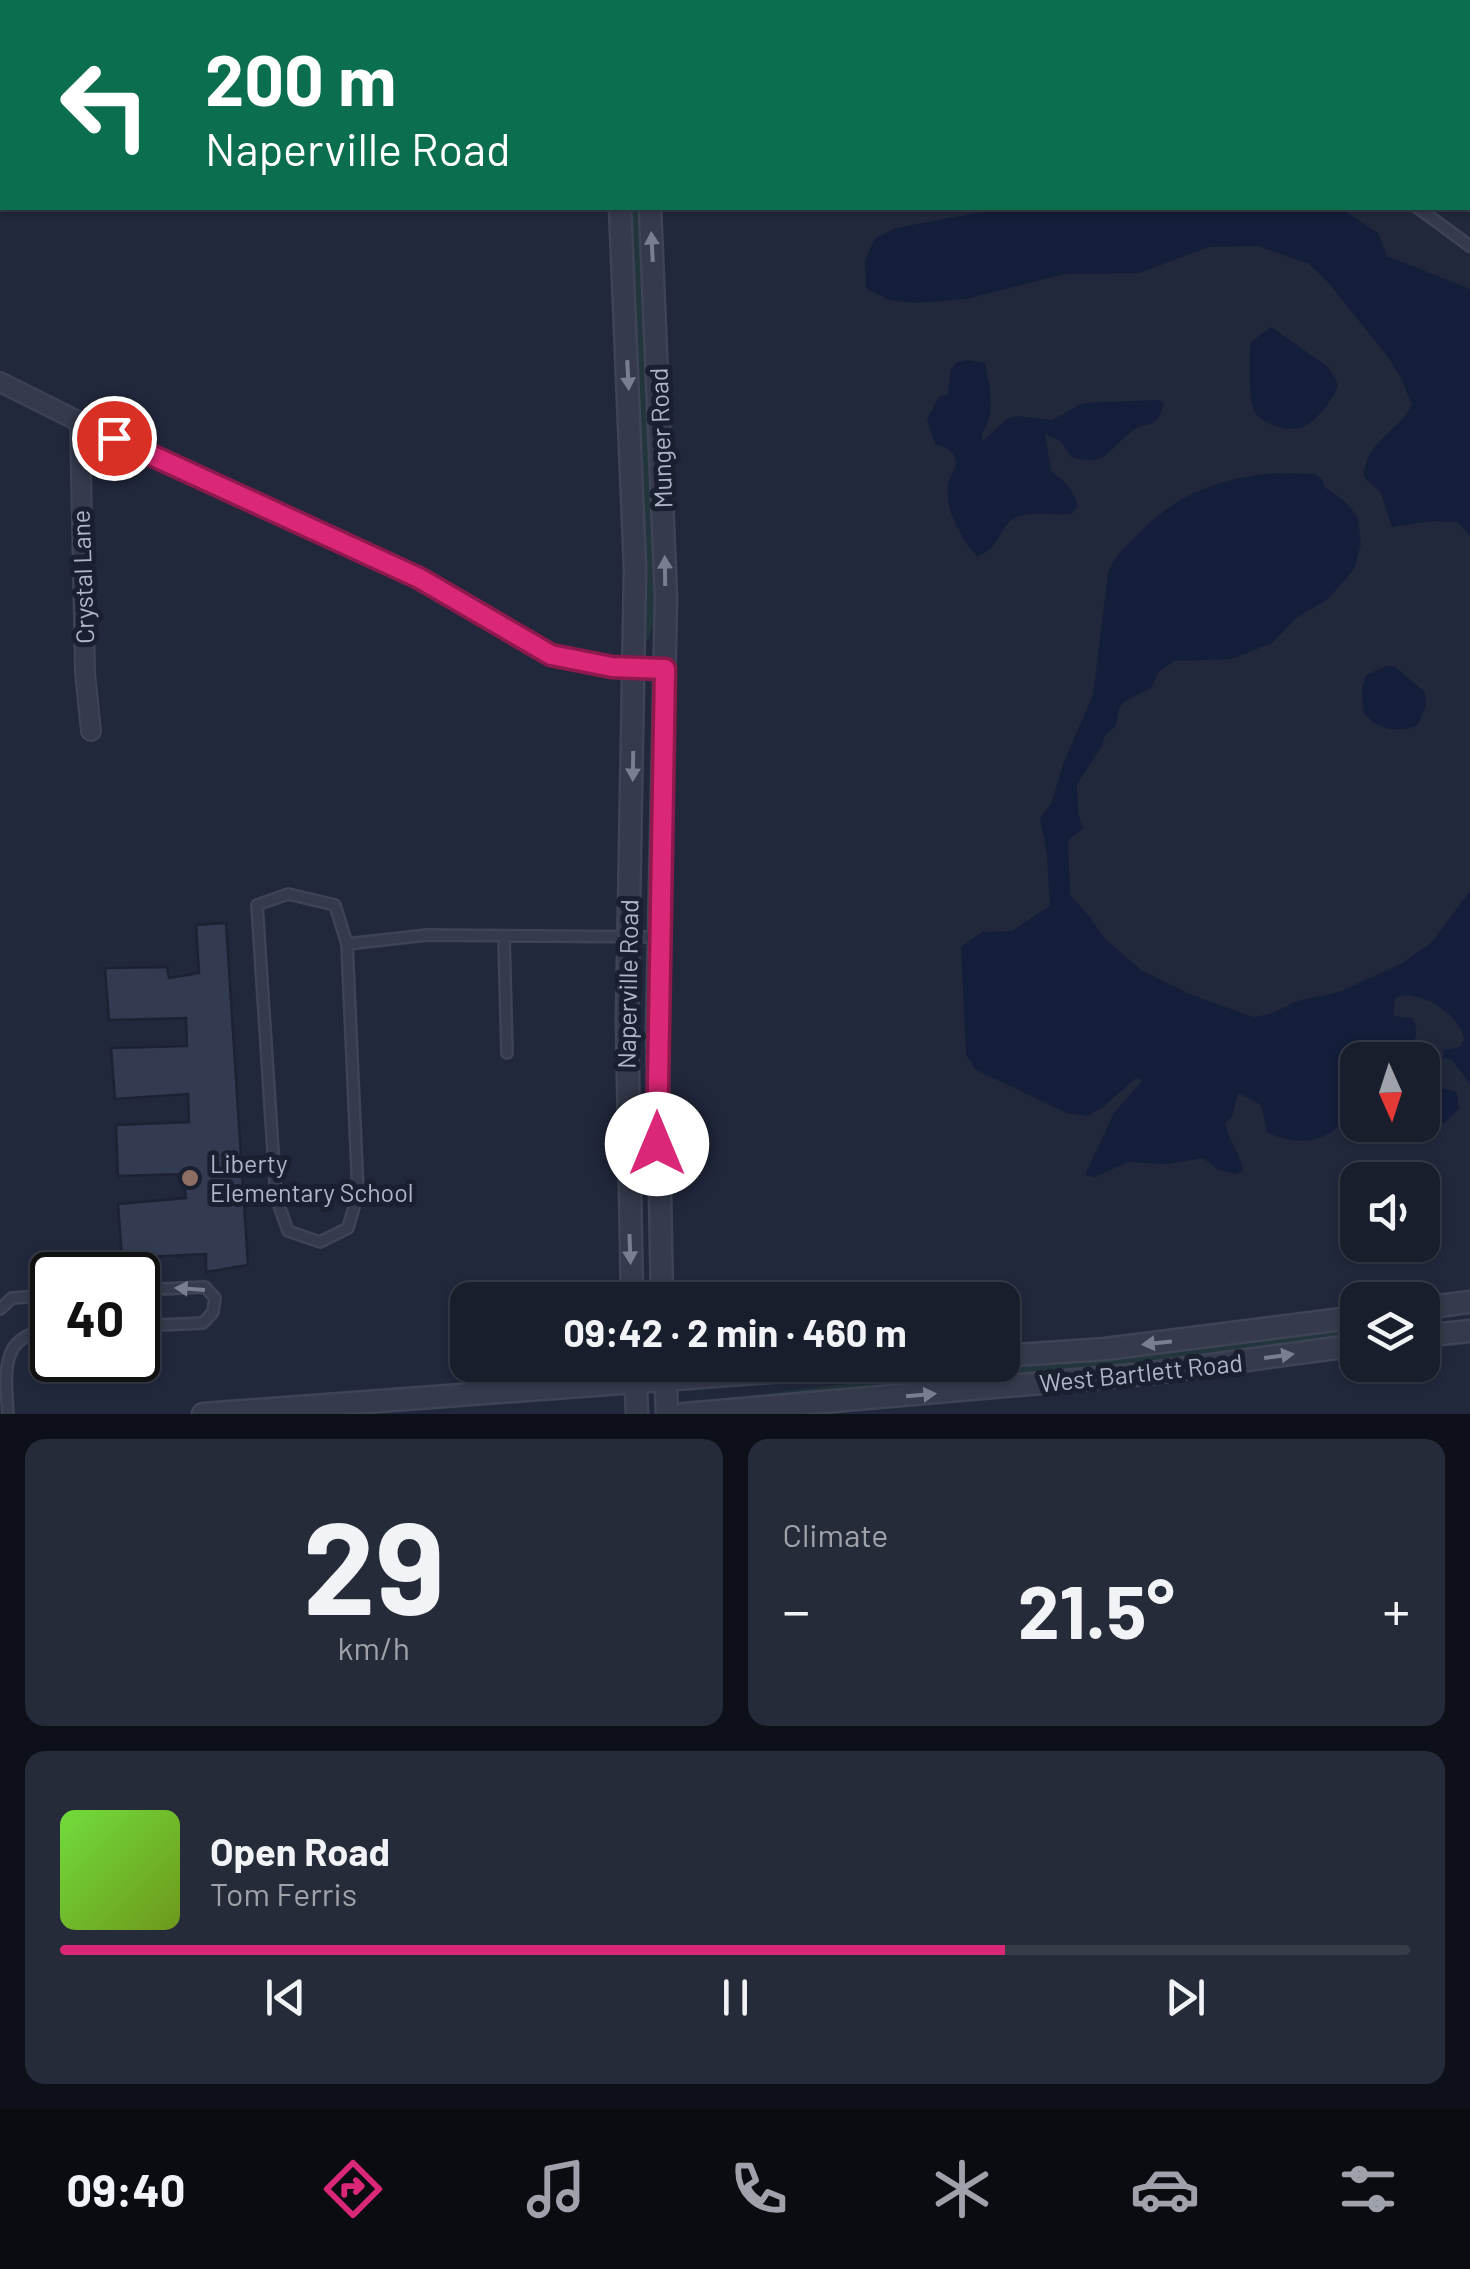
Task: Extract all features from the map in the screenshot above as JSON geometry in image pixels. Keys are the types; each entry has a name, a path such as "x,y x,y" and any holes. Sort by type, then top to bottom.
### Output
{"street":[{"name":"Munger Road","path":"620,210 634,510 635,668"},
{"name":"Munger Road","path":"650,210 662,449 665,669"},
{"path":"0,382 419,578 551,655 665,669"},
{"name":"Crystal Lane","path":"80,422 85,673 91,731"},
{"name":"Naperville Road","path":"632,1282 627,1099 635,668"},
{"name":"Naperville Road","path":"661,1282 657,1144 665,669"},
{"path":"1440,1306 1470,1302"},
{"name":"West Bartlett Road","path":"1020,1355 1125,1346 1340,1318"},
{"path":"1440,1334 1470,1331"},
{"name":"West Bartlett Road","path":"684,1414 1126,1376 1340,1347"},
{"path":"203,1414 532,1382"},
{"path":"635,1382 637,1414"},
{"path":"666,1382 667,1414"}],"lane":[{"path":"1421,210 1470,246"},
{"path":"288,894 334,905 347,944 358,1193 348,1228 320,1242 288,1231 276,1197 257,905 288,894"},
{"path":"347,944 426,935 659,937"},
{"path":"504,938 506,1053"},
{"path":"160,1289 205,1287 215,1298 213,1312 204,1323 160,1325"},
{"path":"0,1309 12,1298 30,1297"},
{"path":"8,1414 2,1354 15,1341 30,1337"}],"shaded area":[{"path":"630,210 641,210 654,502 655,619 648,640"},
{"path":"1340,1328 1340,1337 1148,1363 1020,1375 1020,1364 1174,1351"},
{"path":"860,1382 938,1382 751,1399"}],"water":[{"path":"992,210 1343,210 1378,233 1387,256 1470,289 1470,536 1457,522 1392,527 1381,493 1364,477 1366,464 1376,445 1412,405 1388,357 1309,264 1258,246 1209,247 1139,273 1064,274 966,299 914,303 889,300 866,288 865,262 874,239 896,228"},
{"path":"1271,327 1328,367 1338,383 1321,413 1299,428 1270,424 1259,417 1253,406 1251,342"},
{"path":"966,360 985,363 987,372 990,409 983,441 1007,419 1016,416 1052,420 1083,403 1164,403 1155,421 1131,432 1099,459 1071,457 1061,441 1045,434 1051,471 1072,491 1077,507 1071,514 1015,518 992,547 977,557 960,533 949,505 948,485 956,464 954,456 949,449 935,444 927,419 939,397 948,394 951,369"},
{"path":"1278,473 1315,474 1322,479 1324,487 1347,503 1358,518 1361,544 1354,569 1328,599 1296,618 1272,643 1231,659 1175,661 1159,671 1151,688 1125,701 1119,708 1116,725 1104,737 1077,784 1083,829 1068,840 1070,895 1105,939 1141,970 1192,995 1253,1017 1271,1014 1297,1001 1339,992 1403,963 1432,942 1470,891 1470,1084 1452,1060 1443,1058 1443,1050 1460,1047 1464,1040 1456,1022 1427,1000 1395,998 1393,1016 1412,1018 1416,1031 1413,1041 1340,1042 1340,1125 1328,1134 1298,1141 1267,1132 1261,1105 1238,1093 1232,1117 1225,1123 1243,1170 1236,1174 1219,1170 1203,1158 1167,1164 1128,1162 1095,1177 1085,1175 1114,1113 1142,1081 1136,1078 1087,1116 1067,1113 976,1070 966,1054 961,947 982,932 1012,931 1050,906 1040,818 1051,804 1093,695 1108,574 1116,558 1152,521 1184,498 1237,479"},
{"path":"1387,666 1395,667 1425,692 1426,706 1417,726 1387,728 1363,712 1366,675"},
{"path":"1440,1088 1457,1092 1459,1109 1440,1126"}],"building":[{"path":"226,923 248,1265 206,1272 206,1254 160,1256 160,1252 122,1252 118,1204 186,1198 183,1174 118,1176 116,1125 189,1122 188,1094 115,1099 111,1048 187,1046 186,1018 109,1020 105,968 167,967 169,978 199,973 196,925"}],"place":[{"name":"Liberty Elementary School","path":"190,1178"}],"route":[{"path":"114,438 419,578 551,655 612,667 665,669 657,1144"}]}
